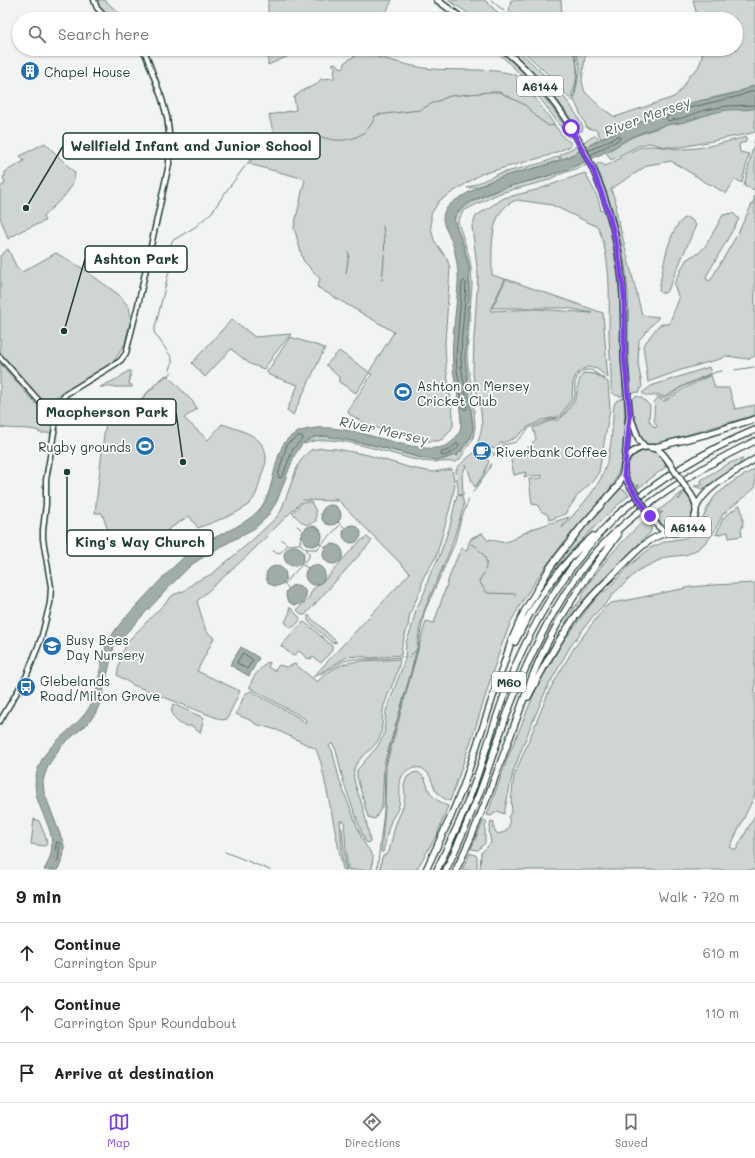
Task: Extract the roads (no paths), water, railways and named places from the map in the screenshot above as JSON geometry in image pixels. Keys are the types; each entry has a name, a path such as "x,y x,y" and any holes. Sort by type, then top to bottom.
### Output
{"highway":[{"path":"648,447 707,434 755,419"},
{"name":"M60","path":"504,664 540,597 584,543 617,515 668,476 695,458 755,430"},
{"name":"M60","path":"446,870 470,816 521,679 543,631 558,604 586,565 607,541 628,522 674,486 730,453 755,441"},
{"path":"696,508 698,501 705,493 755,460"},
{"name":"M60","path":"426,870 463,787 518,625 541,582 573,537 618,486 624,471"},
{"name":"M60","path":"436,870 468,801 508,686 531,632 549,600 578,558 598,534 617,515"},
{"name":"M60","path":"456,870 484,807 529,687 550,637 590,572 628,522"},
{"name":"M60","path":"501,761 540,674 554,648 571,622 592,597 642,545 658,535 668,532"}],"main road":[{"path":"437,0 453,12"},
{"name":"A6144","path":"511,56 544,90 571,128 594,172 609,214 620,265 624,296 624,356 630,416 624,471 626,479 658,526 668,532 679,532 689,526 695,516 696,508 693,498 669,462 659,451 648,447 638,440 630,416"},
{"path":"625,462 631,453 636,449 648,447"}],"street":[{"path":"94,0 97,8 101,12"},
{"path":"0,721 28,671 41,639 50,603 51,587 43,539 43,530 47,498 45,490 46,480 59,403 66,394 117,363 127,350 169,164 168,124 165,109 146,56"},
{"path":"0,357 41,403 58,412"}],"water":[{"path":"755,85 755,108 722,111 682,123 668,124 649,130 632,137 608,151 550,176 506,188 477,198 458,212 454,220 464,247 469,267 469,296 465,359 473,428 471,438 462,448 462,451 458,453 458,456 455,455 441,460 426,459 373,445 326,436 314,437 302,444 294,456 277,501 267,517 255,528 211,552 191,565 114,646 101,701 95,714 88,723 61,746 48,766 44,777 44,792 63,841 64,854 57,870 44,870 50,856 52,843 50,831 37,797 35,785 37,772 46,753 76,724 89,708 96,690 101,662 107,644 115,630 126,617 182,559 197,547 245,522 258,511 264,503 268,493 280,450 285,442 291,436 309,429 331,428 422,448 440,448 453,441 459,433 461,418 453,358 458,272 454,247 445,227 443,218 446,209 461,197 495,179 547,165 563,159 598,140 681,106 728,95"},
{"path":"331,505 338,508 341,515 338,522 331,525 324,522 321,515 324,508"},
{"path":"348,525 356,525 361,530 359,541 356,543 348,543 343,538 343,530"},
{"path":"312,526 319,529 322,536 319,543 312,546 305,543 302,536 305,529"},
{"path":"333,544 340,547 343,554 340,561 333,564 326,561 323,554 326,547"},
{"path":"294,546 301,549 304,556 301,563 294,566 287,563 284,556 287,549"},
{"path":"315,565 322,568 325,575 322,582 315,585 308,582 305,575 308,568"},
{"path":"276,566 283,569 286,576 283,583 276,586 269,583 266,576 269,569"},
{"path":"296,585 303,588 306,595 303,602 296,605 289,602 286,595 289,588"},
{"path":"241,647 259,658 249,676 230,665"}],"waterway":[{"path":"491,0 504,11"},
{"path":"572,101 576,88 577,75 577,62 575,56"},
{"path":"309,134 333,140 355,138 367,130 377,115 420,110 450,96 489,92 499,92 525,105 539,119 549,126 554,125"},
{"path":"170,370 172,358 154,332 173,255 169,250 172,241 195,227 212,212 256,152 276,138 297,134"},
{"path":"382,280 385,246 383,226"},
{"path":"346,273 348,252"},
{"path":"735,370 754,367"},
{"path":"493,456 503,445 516,442 529,428 562,416 573,400 575,395 575,383 581,372 591,370 605,379"},
{"path":"656,396 666,399 682,387 716,372 722,371"},
{"path":"63,406 112,418 120,418 130,414 156,383 166,375"},
{"path":"481,444 494,454"},
{"path":"473,492 491,464"},
{"path":"377,870 384,812 385,765 418,648 424,613 454,545 461,519 469,499"},
{"path":"338,522 345,528"},
{"path":"297,526 301,529 300,544 306,549 317,549 341,524"},
{"path":"471,538 482,533"},
{"path":"282,540 288,545 299,544"},
{"path":"319,543 326,547"},
{"path":"471,544 477,547"},
{"path":"273,551 280,553 287,546"},
{"path":"284,584 309,557 309,553 306,549"},
{"path":"479,550 486,559 485,570"},
{"path":"301,564 308,568"},
{"path":"484,573 479,581 487,593 516,594"},
{"path":"283,582 288,588"},
{"path":"409,657 417,649"},
{"path":"321,674 344,661 353,659 402,657"},
{"path":"342,828 347,870"},
{"path":"225,852 270,870"}],"place":[{"name":"Chapel House","path":"30,71"},
{"name":"Wellfield Infant and Junior School","path":"26,208"},
{"name":"Ashton Park","path":"64,331"},
{"name":"Ashton on Mersey Cricket Club","path":"403,392"},
{"name":"Rugby grounds","path":"145,446"},
{"name":"Riverbank Coffee","path":"482,451"},
{"name":"Macpherson Park","path":"183,462"},
{"name":"King's Way Church","path":"67,472"},
{"name":"Busy Bees Day Nursery","path":"52,646"},
{"name":"Glebelands Road/Milton Grove","path":"26,687"}],"water label":[{"name":"River Mersey","path":"647,116"},
{"name":"River Mersey","path":"384,430"}]}
